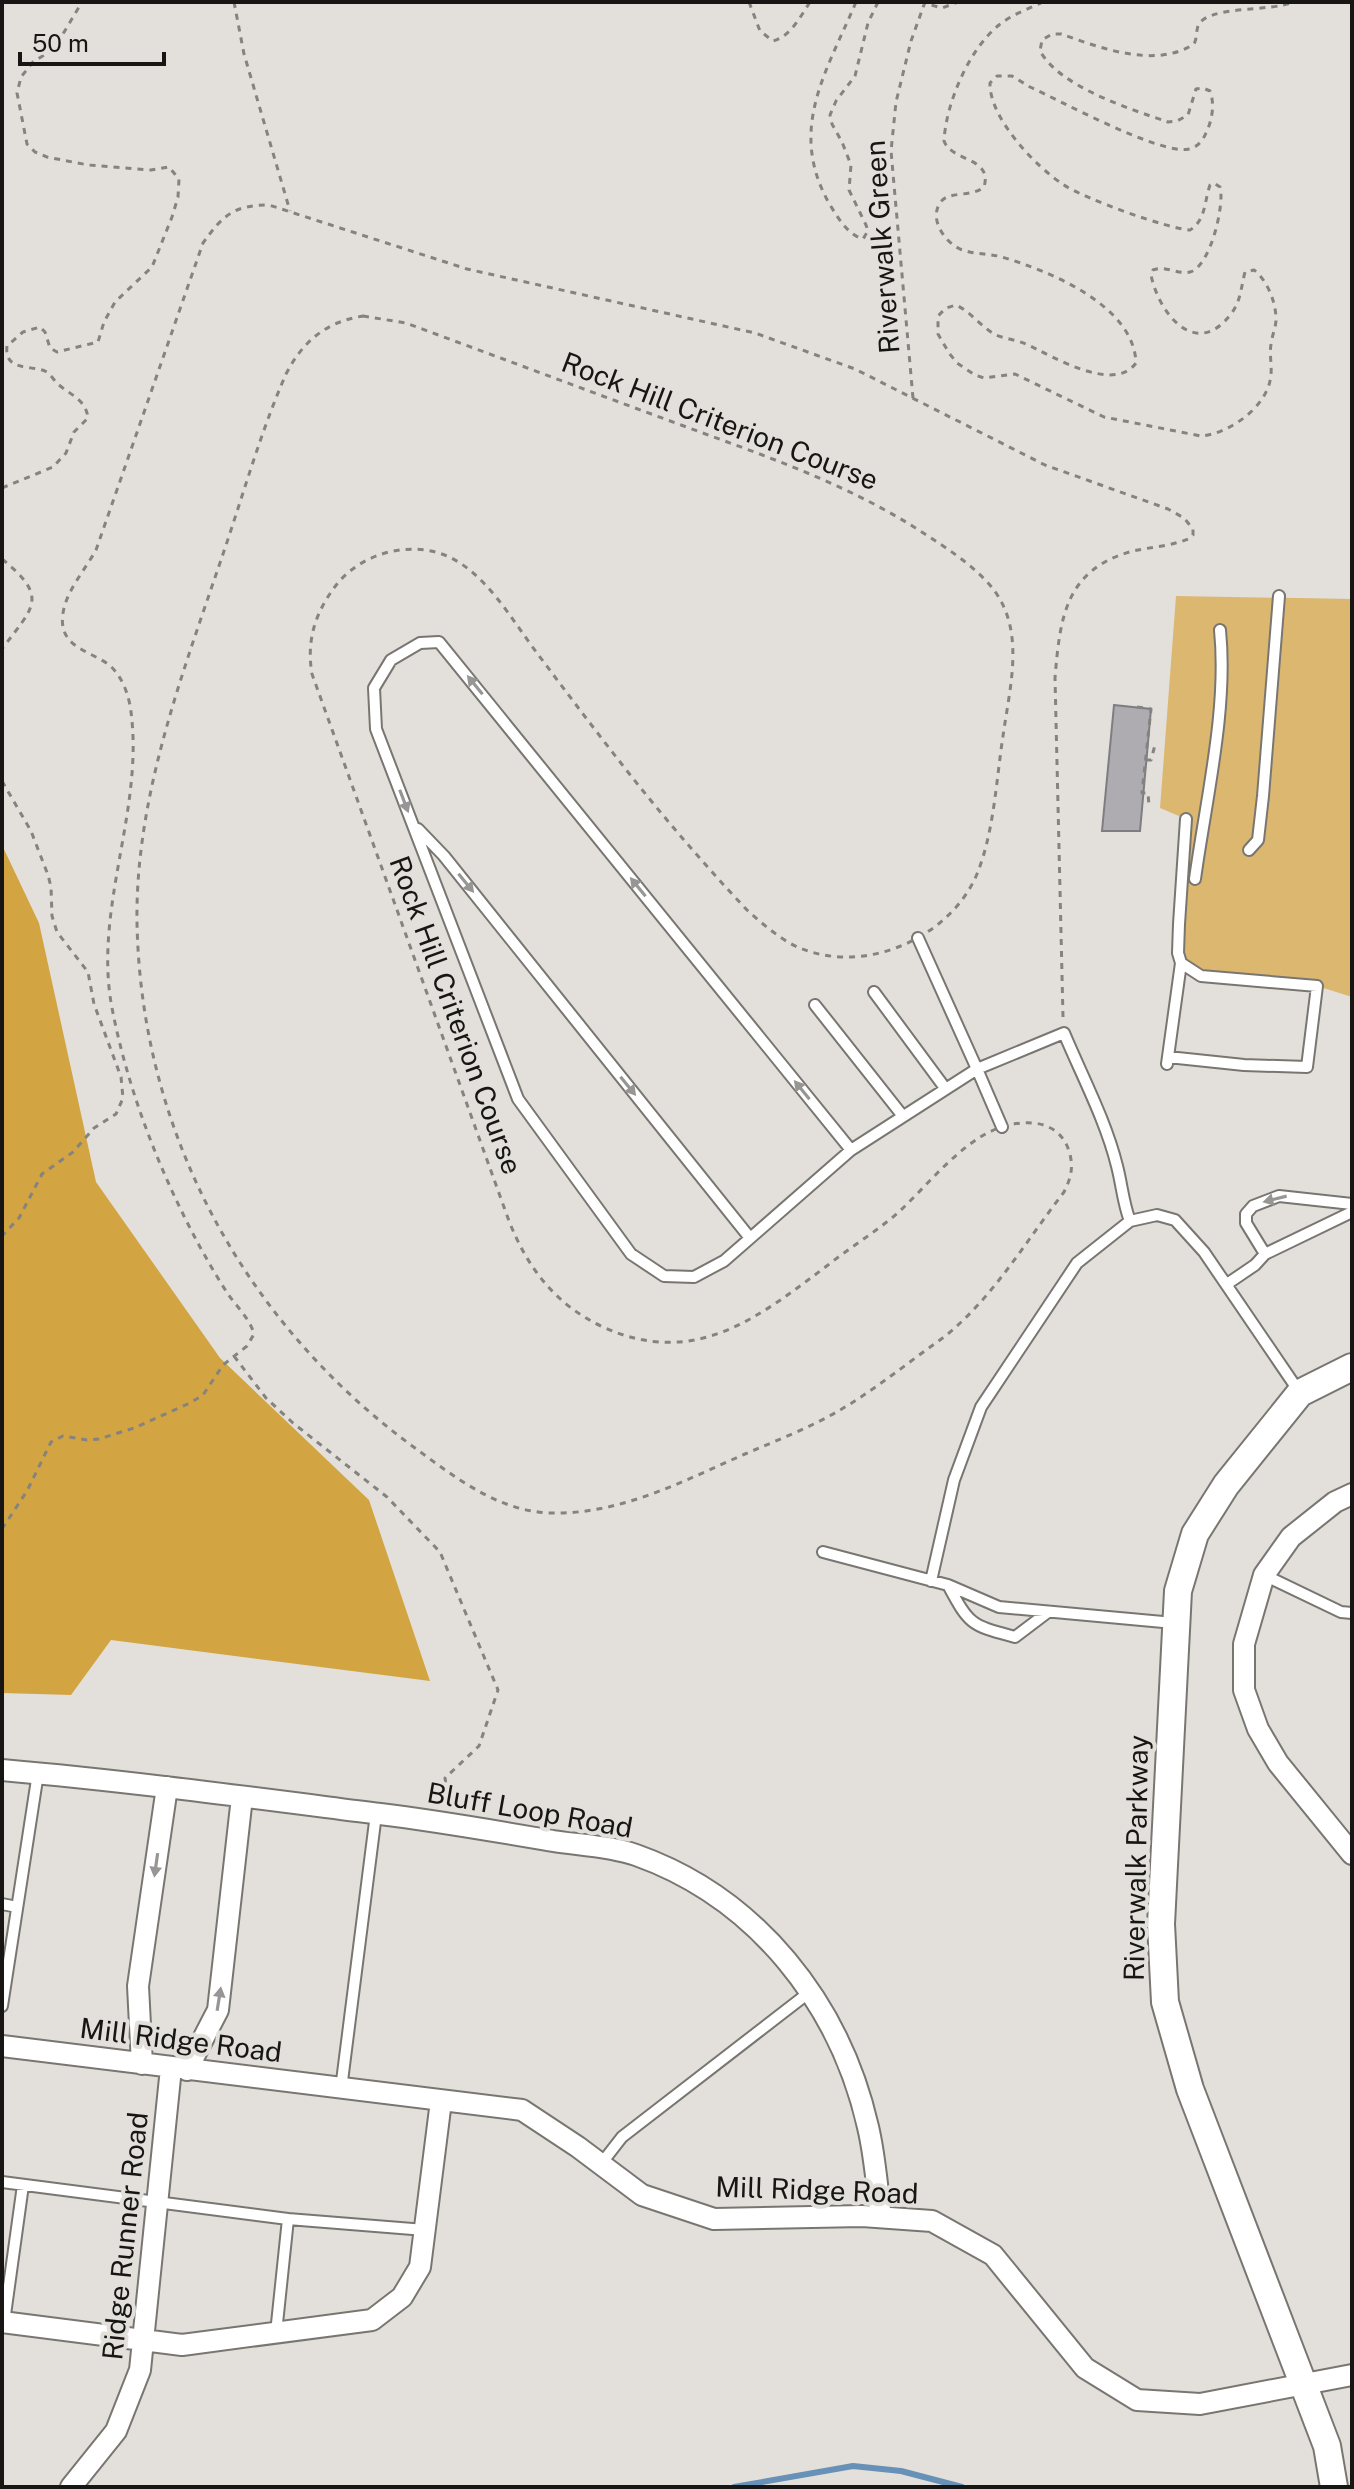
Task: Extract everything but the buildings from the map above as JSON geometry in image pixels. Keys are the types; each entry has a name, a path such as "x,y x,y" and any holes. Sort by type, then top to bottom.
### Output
{"street":[{"name":"Riverwalk Parkway","path":"1334,2487 1327,2446 1190,2089 1165,2002 1161,1924 1178,1591 1195,1534 1226,1485 1300,1393 1352,1367"},
{"path":"1352,1494 1335,1502 1291,1537 1264,1575 1244,1644 1244,1690 1258,1729 1278,1763 1352,1854"},
{"name":"Bluff Loop Road","path":"2,1770 167,1787 452,1824 633,1854 687,1877 720,1898 786,1956 820,2004 846,2057 868,2127 881,2217"},
{"path":"142,2064 138,1986 167,1787"},
{"name":"Ridge Runner Road","path":"71,2487 116,2431 140,2370 157,2201 179,2069 218,2010 242,1797"},
{"name":"Mill Ridge Road","path":"2,2046 522,2110 642,2195 714,2219 881,2217 932,2221 993,2255 1085,2368 1137,2400 1200,2404 1352,2375"},
{"path":"3,2322 182,2345 372,2320 402,2297 420,2267 441,2101"}],"lane":[{"path":"1249,850 1258,840 1262,811 1279,596"},
{"path":"1182,877 1201,879 1223,658 1220,630"},
{"path":"851,1150 439,642 420,643 391,660 374,688 376,729 518,1099 631,1254 664,1276 694,1277 724,1261 851,1150 902,1115 977,1069 1064,1033 1102,1124 1117,1167 1121,1196 1130,1221"},
{"path":"1181,963 1201,976 1317,986 1307,1067 1168,1060 1181,963 1178,953 1186,819"},
{"path":"413,825 444,856 750,1238"},
{"path":"918,938 1002,1127"},
{"path":"874,992 945,1088"},
{"path":"815,1005 902,1115"},
{"path":"1265,1254 1246,1223 1246,1214 1253,1206 1279,1196 1352,1204"},
{"path":"1227,1284 1255,1265 1265,1254 1352,1212"},
{"path":"931,1581 954,1480 981,1407 1077,1263 1130,1221 1157,1215 1175,1220 1204,1252 1300,1393"},
{"path":"823,1552 948,1585 999,1607 1176,1623"},
{"path":"1264,1575 1341,1612 1352,1613"},
{"path":"948,1585 965,1617 982,1628 1015,1637 1048,1612"},
{"path":"2,2006 38,1773"},
{"path":"341,2089 376,1814"},
{"path":"2,1904 17,1907"},
{"path":"601,2164 622,2137 811,1991"},
{"path":"2,2182 288,2219 425,2230"},
{"path":"3,2322 23,2185"},
{"path":"276,2333 288,2219"}],"path":[{"path":"2,488 53,467 66,453 74,432 88,418 82,403 47,372 12,363 7,356 7,346 23,332 40,327 50,348 57,352 98,342 115,302 152,267 178,197 177,174 169,167 151,170 88,165 47,157 27,144 17,93 21,77 33,62 54,49 82,2"},
{"path":"234,2 248,68 290,211"},
{"path":"749,2 760,31 773,41 789,32 810,2"},
{"path":"856,2 819,87 811,117 810,151 821,188 837,217 854,236 863,239 868,231 849,190 851,165 830,115 836,101 855,76 868,23 878,2"},
{"path":"923,3 942,8 958,2"},
{"path":"1043,2 1002,22 987,35 960,81 944,141 950,151 978,164 986,182 984,187 971,195 945,198 937,211 937,219 945,238 963,250 991,254 1028,266 1075,286 1097,300 1121,324 1134,350 1136,363 1132,369 1114,374 1083,370 1021,342 997,335 967,310 956,305 946,308 938,316 938,334 957,363 975,375 984,378 1015,374 1104,417 1201,436 1211,435 1238,422 1265,393 1271,380 1270,346 1276,318 1266,284 1254,270 1245,272 1241,295 1231,314 1216,328 1202,333 1194,334 1181,328 1156,291 1151,275 1157,268 1186,272 1203,263 1223,202 1220,187 1214,183 1210,185 1203,217 1190,230 1169,228 1066,187 1040,167 1015,138 998,111 990,83 997,76 1012,76 1042,93 1148,141 1171,148 1190,149 1202,142 1209,128 1213,110 1210,91 1196,89 1188,115 1168,122 1078,85 1056,71 1040,51 1042,40 1052,34 1061,34 1116,52 1145,55 1182,51 1194,44 1200,23 1209,16 1282,7 1293,2"},
{"name":"Riverwalk Green","path":"913,398 891,151 896,102 923,3"},
{"name":"Rock Hill Criterion Course","path":"363,316 406,323 840,485 902,518 978,573 1005,609 1014,649 992,815 983,855 970,888 949,915 918,938 886,952 866,956 826,956 806,951 767,927 726,887 613,754 488,589 462,565 447,556 417,549 383,553 354,568 328,596 315,623 309,647 312,674 517,1242 538,1277 567,1305 593,1322 634,1338 686,1340 720,1335 751,1319 799,1287 898,1213 968,1146 1002,1127 1036,1123 1055,1130 1067,1145 1072,1163 1064,1192 960,1325 829,1416 635,1500 591,1510 549,1513 516,1508 462,1482 401,1438 356,1400 307,1351 246,1276 225,1242 192,1175 174,1128 152,1046 144,1004 137,923 144,840 164,739 186,663 279,389 303,346 344,319 363,316"},
{"path":"2,559 26,581 33,597 30,612 2,649"},
{"path":"1137,707 1151,709 1142,793 1148,793 1149,806"},
{"path":"1146,760 1151,760 1155,745"},
{"path":"2,781 26,822 48,875 52,916 57,932 88,972 94,1004 121,1077 123,1098 116,1114 94,1128 68,1156 42,1174 15,1225 2,1236"},
{"path":"234,1356 266,1398 387,1497 440,1552 446,1564 498,1690 479,1746 445,1778 446,1785 456,1796 452,1824"}],"shaded area":[{"path":"1176,596 1352,599 1352,997 1317,986 1201,976 1181,963 1186,819 1160,808"},
{"path":"2,845 39,923 96,1182 220,1358 369,1500 430,1681 111,1640 71,1695 2,1693"}],"waterway":[{"path":"734,2487 853,2466 901,2471 962,2487"}]}
